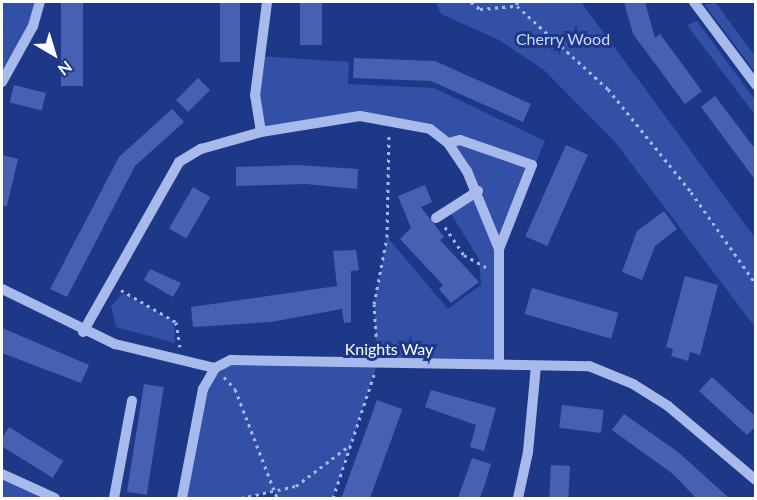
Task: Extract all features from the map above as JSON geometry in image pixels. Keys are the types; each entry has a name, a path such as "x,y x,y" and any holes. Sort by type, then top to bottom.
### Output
{"street":[{"path":"2,82 33,26 40,2"},
{"path":"261,132 255,96 267,2"},
{"path":"694,2 756,85"},
{"path":"83,332 179,162 201,149 261,132 360,116 430,129 448,143 478,191 500,249 499,363"},
{"path":"448,143 460,140 532,165 500,249"},
{"path":"436,218 478,191"},
{"name":"Knights Way","path":"2,289 83,332 215,368 231,360 377,365 499,363 589,366 633,384 705,432 756,480"},
{"path":"518,498 528,452 536,366"},
{"path":"182,498 204,389 215,368"},
{"path":"114,498 132,401"},
{"path":"2,474 55,498"}],"path":[{"path":"471,2 480,9 517,4 608,89 691,192 756,284"},
{"path":"333,498 377,365 374,304 387,237 389,120"},
{"path":"436,218 464,255 500,270"},
{"path":"109,283 176,322 181,360"},
{"path":"215,368 235,389 277,498"},
{"path":"241,498 296,486 350,445"}],"green space":[{"path":"2,2 40,2 2,82"},
{"name":"Cherry Wood","path":"436,2 581,2 755,238 755,327 615,142 544,70 499,40 441,14"},
{"path":"715,2 755,56 755,72 705,5"},
{"path":"697,21 755,100 755,115 687,25"},
{"path":"259,56 349,62 348,84 434,88 545,141 499,249 499,363 377,365 374,304 387,237 448,309 481,285 479,259 448,209 478,191 467,171 430,129 360,116 261,132 256,115"},
{"path":"123,293 174,321 175,343 116,327 111,306"},
{"path":"231,360 377,365 333,498 277,498 274,492 241,498 182,498 203,389 215,368"},
{"path":"2,474 55,498 2,498"}],"building":[{"path":"61,2 83,2 83,86 61,86"},
{"path":"220,2 240,2 240,62 220,62"},
{"path":"300,2 322,2 322,45 300,45"},
{"path":"624,2 645,2 655,38 660,34 702,91 685,104 633,34"},
{"path":"354,58 435,61 531,104 523,122 431,81 353,78"},
{"path":"198,78 210,90 188,112 176,100"},
{"path":"14,85 46,93 42,110 10,102"},
{"path":"715,96 756,150 756,181 701,107"},
{"path":"172,109 184,122 135,166 67,297 50,289 119,157"},
{"path":"566,145 588,155 547,246 525,236"},
{"path":"2,155 18,159 7,206 2,206"},
{"path":"298,165 358,169 357,189 306,184 236,186 236,167"},
{"path":"425,185 432,202 421,207 444,237 440,240 479,282 451,303 439,289 443,285 400,239 411,228 398,196"},
{"path":"193,187 210,197 186,239 169,229"},
{"path":"664,211 677,229 655,246 642,280 622,272 637,231"},
{"path":"356,250 359,270 351,271 351,322 344,323 342,309 271,322 193,327 191,307 337,286 333,251"},
{"path":"150,269 181,283 173,297 144,280"},
{"path":"685,276 718,285 700,355 690,352 688,361 671,356 673,349 666,347"},
{"path":"532,288 619,313 611,339 525,314"},
{"path":"2,328 89,365 81,383 2,353"},
{"path":"712,377 756,417 756,426 747,435 699,391"},
{"path":"144,384 164,387 147,495 127,492"},
{"path":"431,390 496,408 484,451 470,447 476,425 425,407"},
{"path":"377,400 402,409 370,498 341,498"},
{"path":"562,405 604,410 601,433 559,428"},
{"path":"624,414 678,452 729,498 696,498 673,474 612,430"},
{"path":"9,427 63,461 53,478 2,446 2,438"},
{"path":"472,458 491,464 486,481 480,498 458,498"},
{"path":"551,465 570,466 568,498 549,498"}]}
